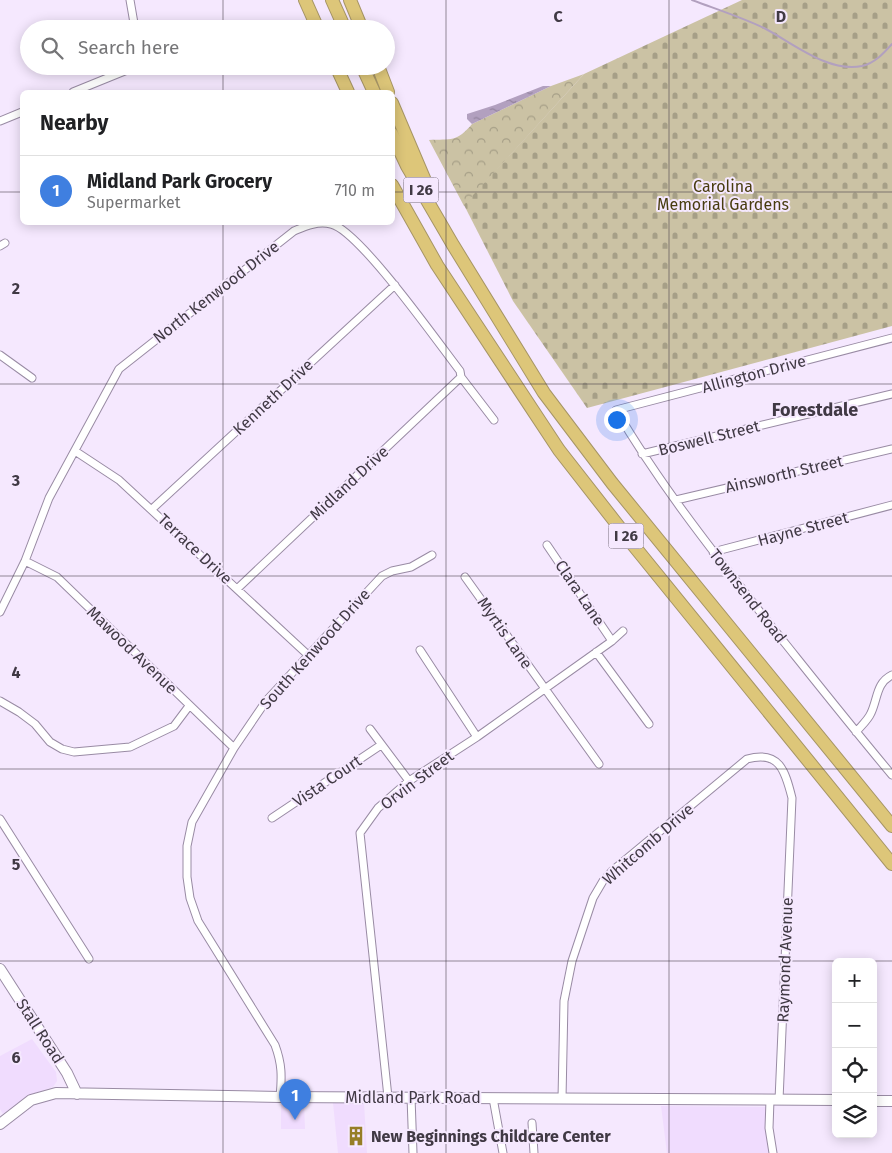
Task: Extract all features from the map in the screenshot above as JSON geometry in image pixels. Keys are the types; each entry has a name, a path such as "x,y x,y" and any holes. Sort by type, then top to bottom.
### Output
{"highway":[{"path":"305,0 314,20"},
{"path":"332,0 341,20"},
{"path":"350,0 358,20"},
{"path":"340,75 347,90"},
{"path":"366,75 373,90"},
{"path":"381,75 387,90"},
{"path":"395,110 453,245"},
{"name":"I 26","path":"395,140 407,166 453,245 544,393 601,468 892,826"},
{"name":"I 26","path":"395,190 437,266 559,450 634,546 892,864"}],"street":[{"path":"130,0 133,20"},
{"path":"78,90 115,75"},
{"path":"0,121 20,113"},
{"name":"North Kenwood Drive","path":"0,612 25,561 49,498 119,369 294,231 308,225"},
{"name":"North Kenwood Drive","path":"334,225 346,231 395,285 460,371 461,377 494,420"},
{"name":"Kenneth Drive","path":"152,509 395,285"},
{"name":"Allington Drive","path":"616,410 892,338"},
{"path":"0,355 32,378"},
{"name":"Midland Drive","path":"237,589 461,377"},
{"name":"Boswell Street","path":"642,454 892,394"},
{"name":"Townsend Road","path":"616,410 642,454 713,552 892,775"},
{"name":"Ainsworth Street","path":"676,500 892,449"},
{"name":"Terrace Drive","path":"75,451 119,480 308,655"},
{"name":"Hayne Street","path":"713,552 892,505"},
{"name":"Clara Lane","path":"547,545 612,641"},
{"name":"South Kenwood Drive","path":"280,1097 282,1072 275,1045 198,921 190,898 187,878 187,846 192,822 234,748 266,701 382,576 411,567 432,555"},
{"name":"Mawood Avenue","path":"25,561 57,577 234,748"},
{"name":"Myrtis Lane","path":"465,578 599,764"},
{"name":"Orvin Street","path":"388,1097 360,833 378,808 409,781 545,689 623,631"},
{"path":"420,650 476,737"},
{"path":"596,652 649,724"},
{"path":"856,732 871,714 878,689 886,678 892,675"},
{"path":"0,701 35,724 50,742 62,749 74,752 130,747 174,726 189,706"},
{"path":"370,730 409,781"},
{"name":"Vista Court","path":"272,818 381,745"},
{"name":"Whitcomb Drive","path":"562,1099 564,1002 572,961 593,898 602,881 747,759 760,756 771,758 780,766 787,776 792,798 790,820"},
{"path":"0,819 89,959"},
{"name":"Raymond Avenue","path":"773,1153 768,1128 774,1100 790,820"},
{"name":"Stall Road","path":"0,969 67,1073 77,1094"},
{"name":"Midland Park Road","path":"0,1124 24,1105 38,1097 56,1093 280,1097 832,1100"},
{"path":"410,1097 413,1153"},
{"path":"493,1098 503,1153"},
{"path":"877,1101 892,1101"},
{"path":"532,1123 534,1153"}],"shaded area":[{"path":"32,1039 56,1072 57,1081 53,1087 33,1094 3,1114 0,1109 0,1056"},
{"path":"281,1103 304,1103 305,1129 281,1129"},
{"path":"333,1103 364,1103 367,1153 338,1153"},
{"path":"661,1106 769,1107 773,1153 667,1153"}],"green space":[{"name":"Carolina Memorial Gardens","path":"742,0 892,0 892,326 587,408 513,301 464,205 584,74"},
{"path":"584,74 464,206 429,140 458,137 472,124 551,86"}],"water":[{"path":"543,86 551,86 472,124 467,119 467,114"}],"waterway":[{"path":"692,0 764,28 811,55 836,65 849,67 867,65 879,57 892,44"}],"place":[{"name":"Midland Park Grocery","path":"295,1120"},
{"name":"New Beginnings Childcare Center","path":"356,1136"}],"district":[{"name":"Forestdale","path":"815,410"}]}
